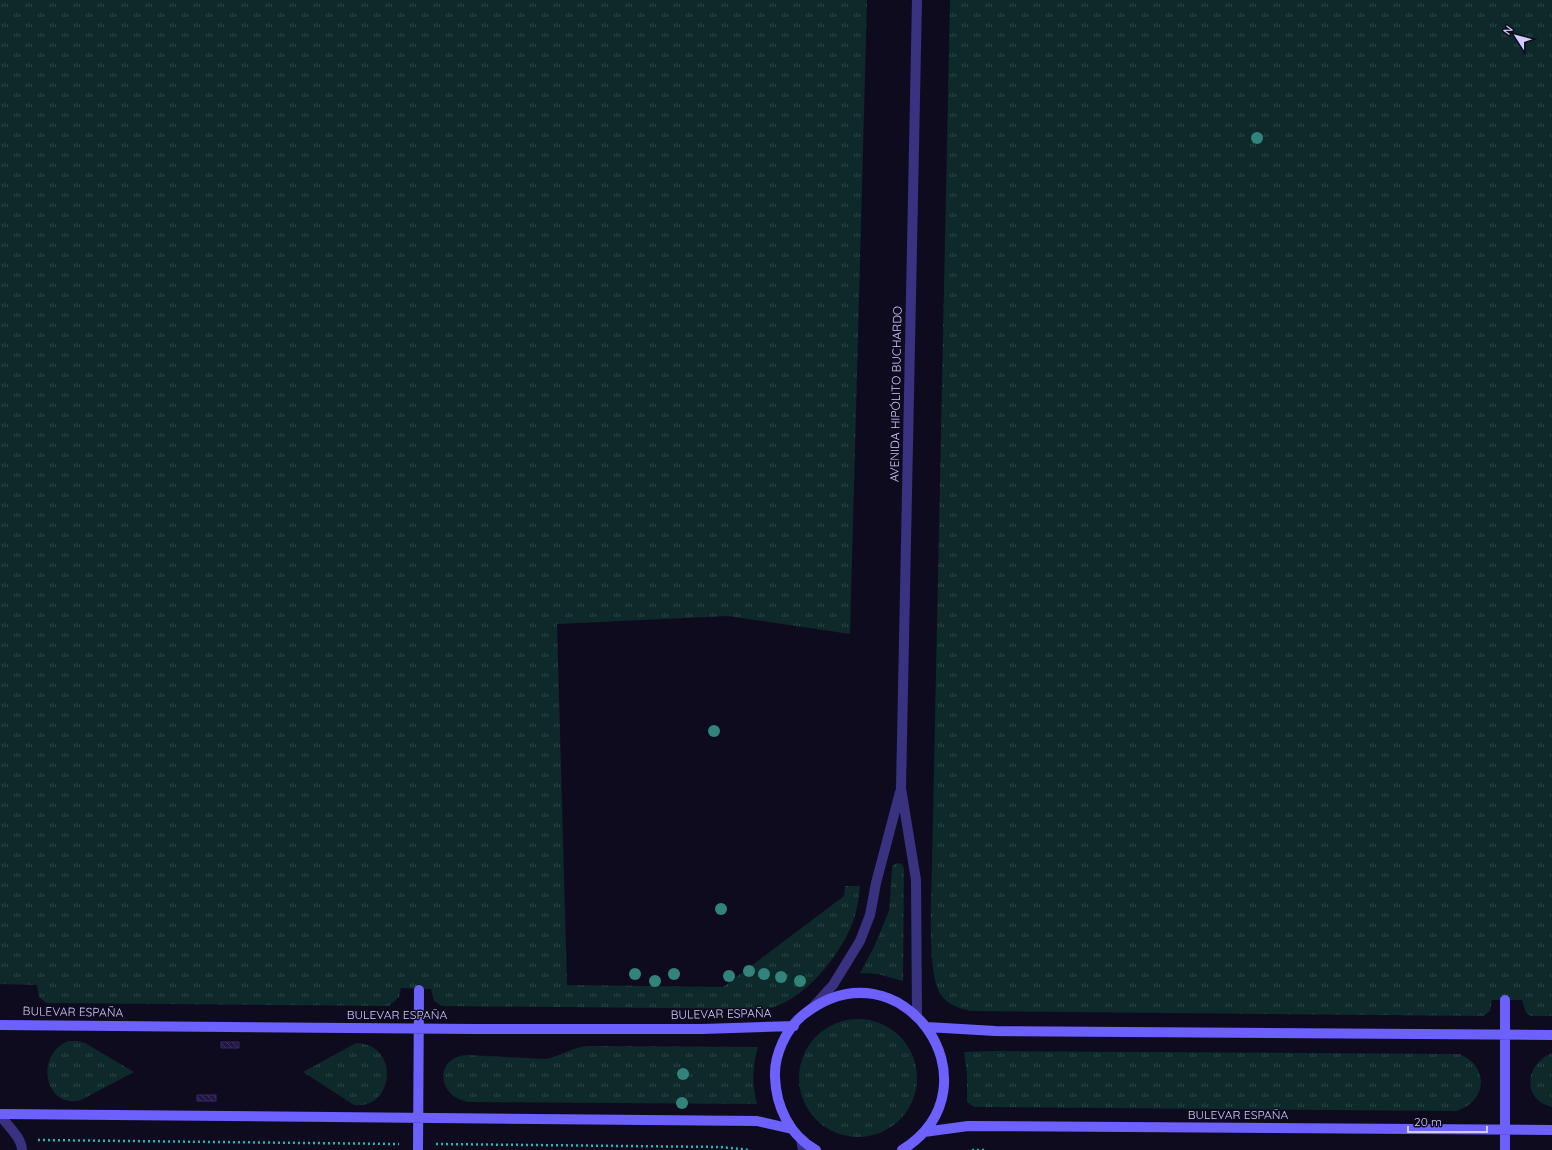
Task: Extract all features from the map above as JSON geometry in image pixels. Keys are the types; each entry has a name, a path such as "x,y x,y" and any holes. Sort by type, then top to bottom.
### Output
{"main road":[{"path":"418,1147 419,990"},
{"path":"816,1150 801,1139 792,1129 779,1103 775,1074 782,1045 799,1019 812,1008 826,1000 841,995 857,993 874,994 904,1005 927,1027 936,1041 941,1056 944,1083 940,1104 924,1132 912,1147 902,1150"},
{"path":"1504,1150 1505,1000"},
{"name":"BULEVAR ESPAÑA","path":"0,1025 702,1029 794,1026"},
{"path":"927,1027 995,1031 1552,1035"},
{"path":"0,1115 756,1121 792,1129"},
{"name":"BULEVAR ESPAÑA","path":"924,1132 968,1126 1552,1130"}],"street":[{"name":"AVENIDA HIPÓLITO BUCHARDO","path":"916,1015 916,880 901,788 917,0"},
{"name":"AVENIDA HIPÓLITO BUCHARDO","path":"812,1008 833,984 860,941 870,915 876,883 901,788"},
{"path":"0,1115 18,1139 22,1150"},
{"path":"801,1139 803,1150"}],"path":[{"path":"18,1139 418,1147 720,1147 751,1150"},
{"path":"972,1150 984,1150"}],"green space":[{"path":"0,0 867,0 850,634 728,616 557,624 567,985 723,987 844,896 845,886 860,886 856,913 847,935 830,962 807,987 794,997 767,1009 442,1006 434,1001 431,989 401,988 399,997 389,1006 46,1003 39,997 37,985 0,984"},
{"path":"950,0 1552,0 1552,1016 1531,1016 1526,1013 1522,1000 1492,1000 1490,1011 1483,1016 970,1011 950,1004 941,995 936,985 933,970 931,913"},
{"path":"898,863 902,864 904,869 903,981 878,974 860,973 874,947 889,911 892,869 893,865"},
{"path":"858,1019 881,1023 900,1036 913,1055 917,1078 913,1101 900,1120 881,1133 858,1137 835,1133 816,1120 803,1101 799,1078 803,1055 816,1036 835,1023"},
{"path":"68,1041 85,1043 134,1072 81,1100 69,1101 59,1097 52,1090 48,1080 48,1069 50,1058 57,1048"},
{"path":"356,1043 370,1046 380,1054 386,1064 387,1076 384,1088 378,1098 367,1104 354,1105 303,1072"},
{"path":"588,1046 758,1047 753,1076 757,1104 469,1102 458,1099 450,1093 445,1085 443,1077 449,1062 457,1057 468,1055 546,1059 577,1048"},
{"path":"964,1052 1460,1054 1470,1060 1476,1067 1480,1075 1481,1084 1479,1092 1474,1100 1456,1111 974,1107 967,1102 967,1075"},
{"path":"1552,1053 1552,1107 1542,1103 1535,1097 1531,1089 1530,1081 1536,1065 1543,1058"}],"building":[{"path":"221,1042 239,1042 239,1048 221,1048"},
{"path":"197,1095 216,1095 216,1101 197,1101"}]}
